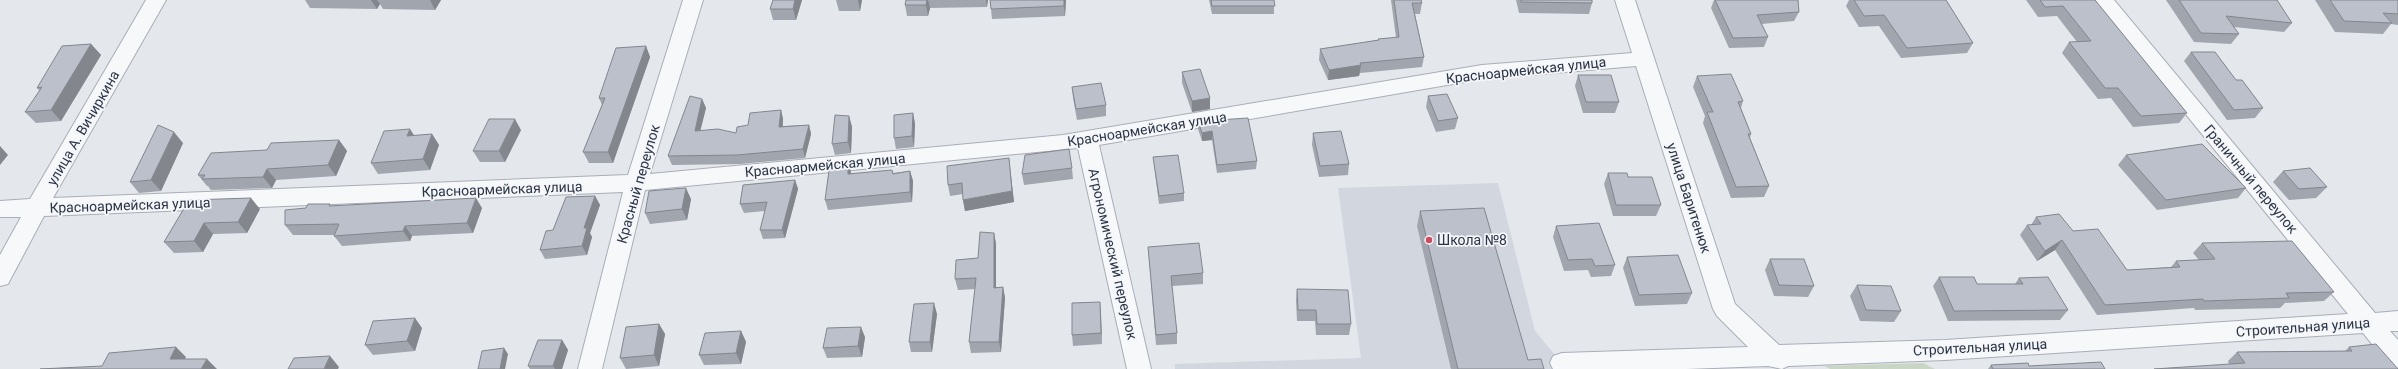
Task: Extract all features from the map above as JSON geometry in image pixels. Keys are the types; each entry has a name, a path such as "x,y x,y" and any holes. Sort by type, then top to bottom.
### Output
{"street":[{"name":"улица А. Вичиркина","path":"0,277 36,209 156,0"},
{"name":"Красный переулок","path":"590,369 636,183 693,0"},
{"name":"улица Баритенюк","path":"1624,0 1725,309 1772,356 1794,369"},
{"name":"Граничный переулок","path":"2103,0 2398,358"},
{"name":"Красноармейская улица","path":"0,209 36,209 636,183 1087,139 1482,72 1644,59"},
{"name":"Агрономический переулок","path":"1087,139 1139,369"},
{"name":"Строительная улица","path":"1562,362 1772,356 1946,360 2369,322 2398,321"}],"shaded area":[{"name":"Школа №8","path":"1498,183 1535,331 1562,363 1564,369 1175,369 1175,364 1361,358 1338,188"}],"green space":[{"path":"1923,363 1935,369 1830,369 1825,366"}],"building":[{"path":"773,0 795,0 793,9 770,9"},
{"path":"906,0 927,0 926,5 905,5"},
{"path":"990,0 1064,0 1064,6 991,9"},
{"path":"1211,0 1274,0 1275,6 1212,6"},
{"path":"1394,0 1421,0 1422,3 1412,3 1424,57 1360,63 1361,65 1329,70 1320,49 1399,37"},
{"path":"1521,0 1592,0 1592,3 1521,2"},
{"path":"1715,0 1798,0 1799,12 1757,15 1768,37 1733,38"},
{"path":"1854,0 1946,0 1973,43 1907,48 1884,15 1864,16"},
{"path":"2040,0 2095,0 2187,113 2141,116 2118,88 2105,88 2069,42 2091,41 2063,6 2045,7"},
{"path":"2179,0 2277,0 2292,23 2226,16 2239,34 2201,33"},
{"path":"2330,0 2398,0 2398,14 2383,13 2392,23 2344,21"},
{"path":"91,44 51,110 25,112 42,87 37,88 62,46"},
{"path":"646,46 608,152 583,152 605,98 599,98 616,48"},
{"path":"2191,52 2215,52 2236,80 2242,80 2263,108 2234,110"},
{"path":"1200,69 1210,98 1192,101 1182,72"},
{"path":"1731,74 1743,101 1738,102 1751,134 1748,134 1769,186 1736,187 1707,112 1713,112 1697,76"},
{"path":"1578,75 1611,75 1619,102 1586,102"},
{"path":"1101,83 1106,105 1076,109 1072,87"},
{"path":"1447,94 1458,118 1438,121 1428,96"},
{"path":"690,96 702,99 695,131 718,129 736,133 737,127 748,125 750,113 781,110 779,127 809,125 803,149 737,155 668,156"},
{"path":"913,113 912,136 894,138 894,115"},
{"path":"835,115 849,116 848,142 832,144"},
{"path":"1217,118 1218,120 1248,118 1257,161 1217,165 1212,131 1202,133 1198,121"},
{"path":"489,119 515,119 499,151 473,151"},
{"path":"158,125 174,132 151,180 130,182"},
{"path":"410,129 407,136 432,134 423,159 371,163 384,131"},
{"path":"1341,131 1349,164 1320,166 1313,133"},
{"path":"339,140 328,165 267,169 263,177 202,179 205,175 198,175 211,153 267,150 271,143"},
{"path":"2202,144 2246,188 2166,200 2126,155"},
{"path":"1069,149 1072,168 1022,174 1025,155"},
{"path":"1178,155 1184,193 1159,196 1153,157"},
{"path":"1009,158 1012,191 963,200 962,183 948,185 947,166"},
{"path":"848,162 848,174 892,170 893,174 910,171 910,192 825,200 830,163"},
{"path":"2310,168 2327,187 2299,189 2283,171"},
{"path":"1608,173 1627,173 1628,177 1652,177 1661,205 1616,205"},
{"path":"795,180 782,230 760,230 767,202 740,204 743,185"},
{"path":"686,188 682,209 645,213 649,191"},
{"path":"595,196 584,228 587,228 582,246 540,250 546,231 553,230 566,197"},
{"path":"251,198 238,222 204,223 194,241 164,242 189,200"},
{"path":"476,198 467,223 405,226 403,231 334,236 339,224 285,225 285,210 306,208 308,204 330,204 329,206"},
{"path":"1484,208 1528,360 1541,359 1544,369 1458,369 1420,211"},
{"path":"2059,214 2073,231 2098,229 2127,270 2180,267 2176,261 2215,259 2202,243 2292,241 2334,292 2286,293 2289,298 2204,301 2203,299 2105,305 2062,240 2045,251 2027,225 2041,224 2036,217"},
{"path":"1599,223 1615,265 1595,266 1592,259 1568,260 1556,226"},
{"path":"980,232 994,233 994,288 1003,287 999,342 969,342 976,278 955,279 956,260 978,258"},
{"path":"1199,243 1203,273 1171,276 1177,333 1156,335 1148,247"},
{"path":"1678,255 1692,293 1639,295 1627,257"},
{"path":"1770,259 1804,259 1814,286 1779,285"},
{"path":"1939,277 1974,277 1977,284 2023,284 2019,278 2048,277 2068,310 1954,311"},
{"path":"1857,285 1891,286 1901,311 1866,310"},
{"path":"1297,289 1348,290 1351,324 1317,324 1316,310 1298,310"},
{"path":"1100,302 1101,333 1072,335 1072,303"},
{"path":"934,303 930,342 909,342 914,304"},
{"path":"415,318 407,341 365,345 373,321"},
{"path":"659,324 654,355 620,358 626,327"},
{"path":"861,327 858,346 823,348 827,328"},
{"path":"741,331 736,353 699,355 705,333"},
{"path":"538,340 562,340 553,366 528,366"},
{"path":"2376,344 2398,369 2154,369 2245,363 2237,352 2352,351 2349,347"},
{"path":"176,347 170,359 207,359 201,369 40,369 102,366 109,353"},
{"path":"504,348 500,369 478,369 482,351"},
{"path":"330,356 324,369 288,369 294,358"},
{"path":"2101,362 2105,369 1993,369 1991,365 2028,363 2029,366"}],"place":[{"name":"Школа №8","path":"1429,240"}]}
